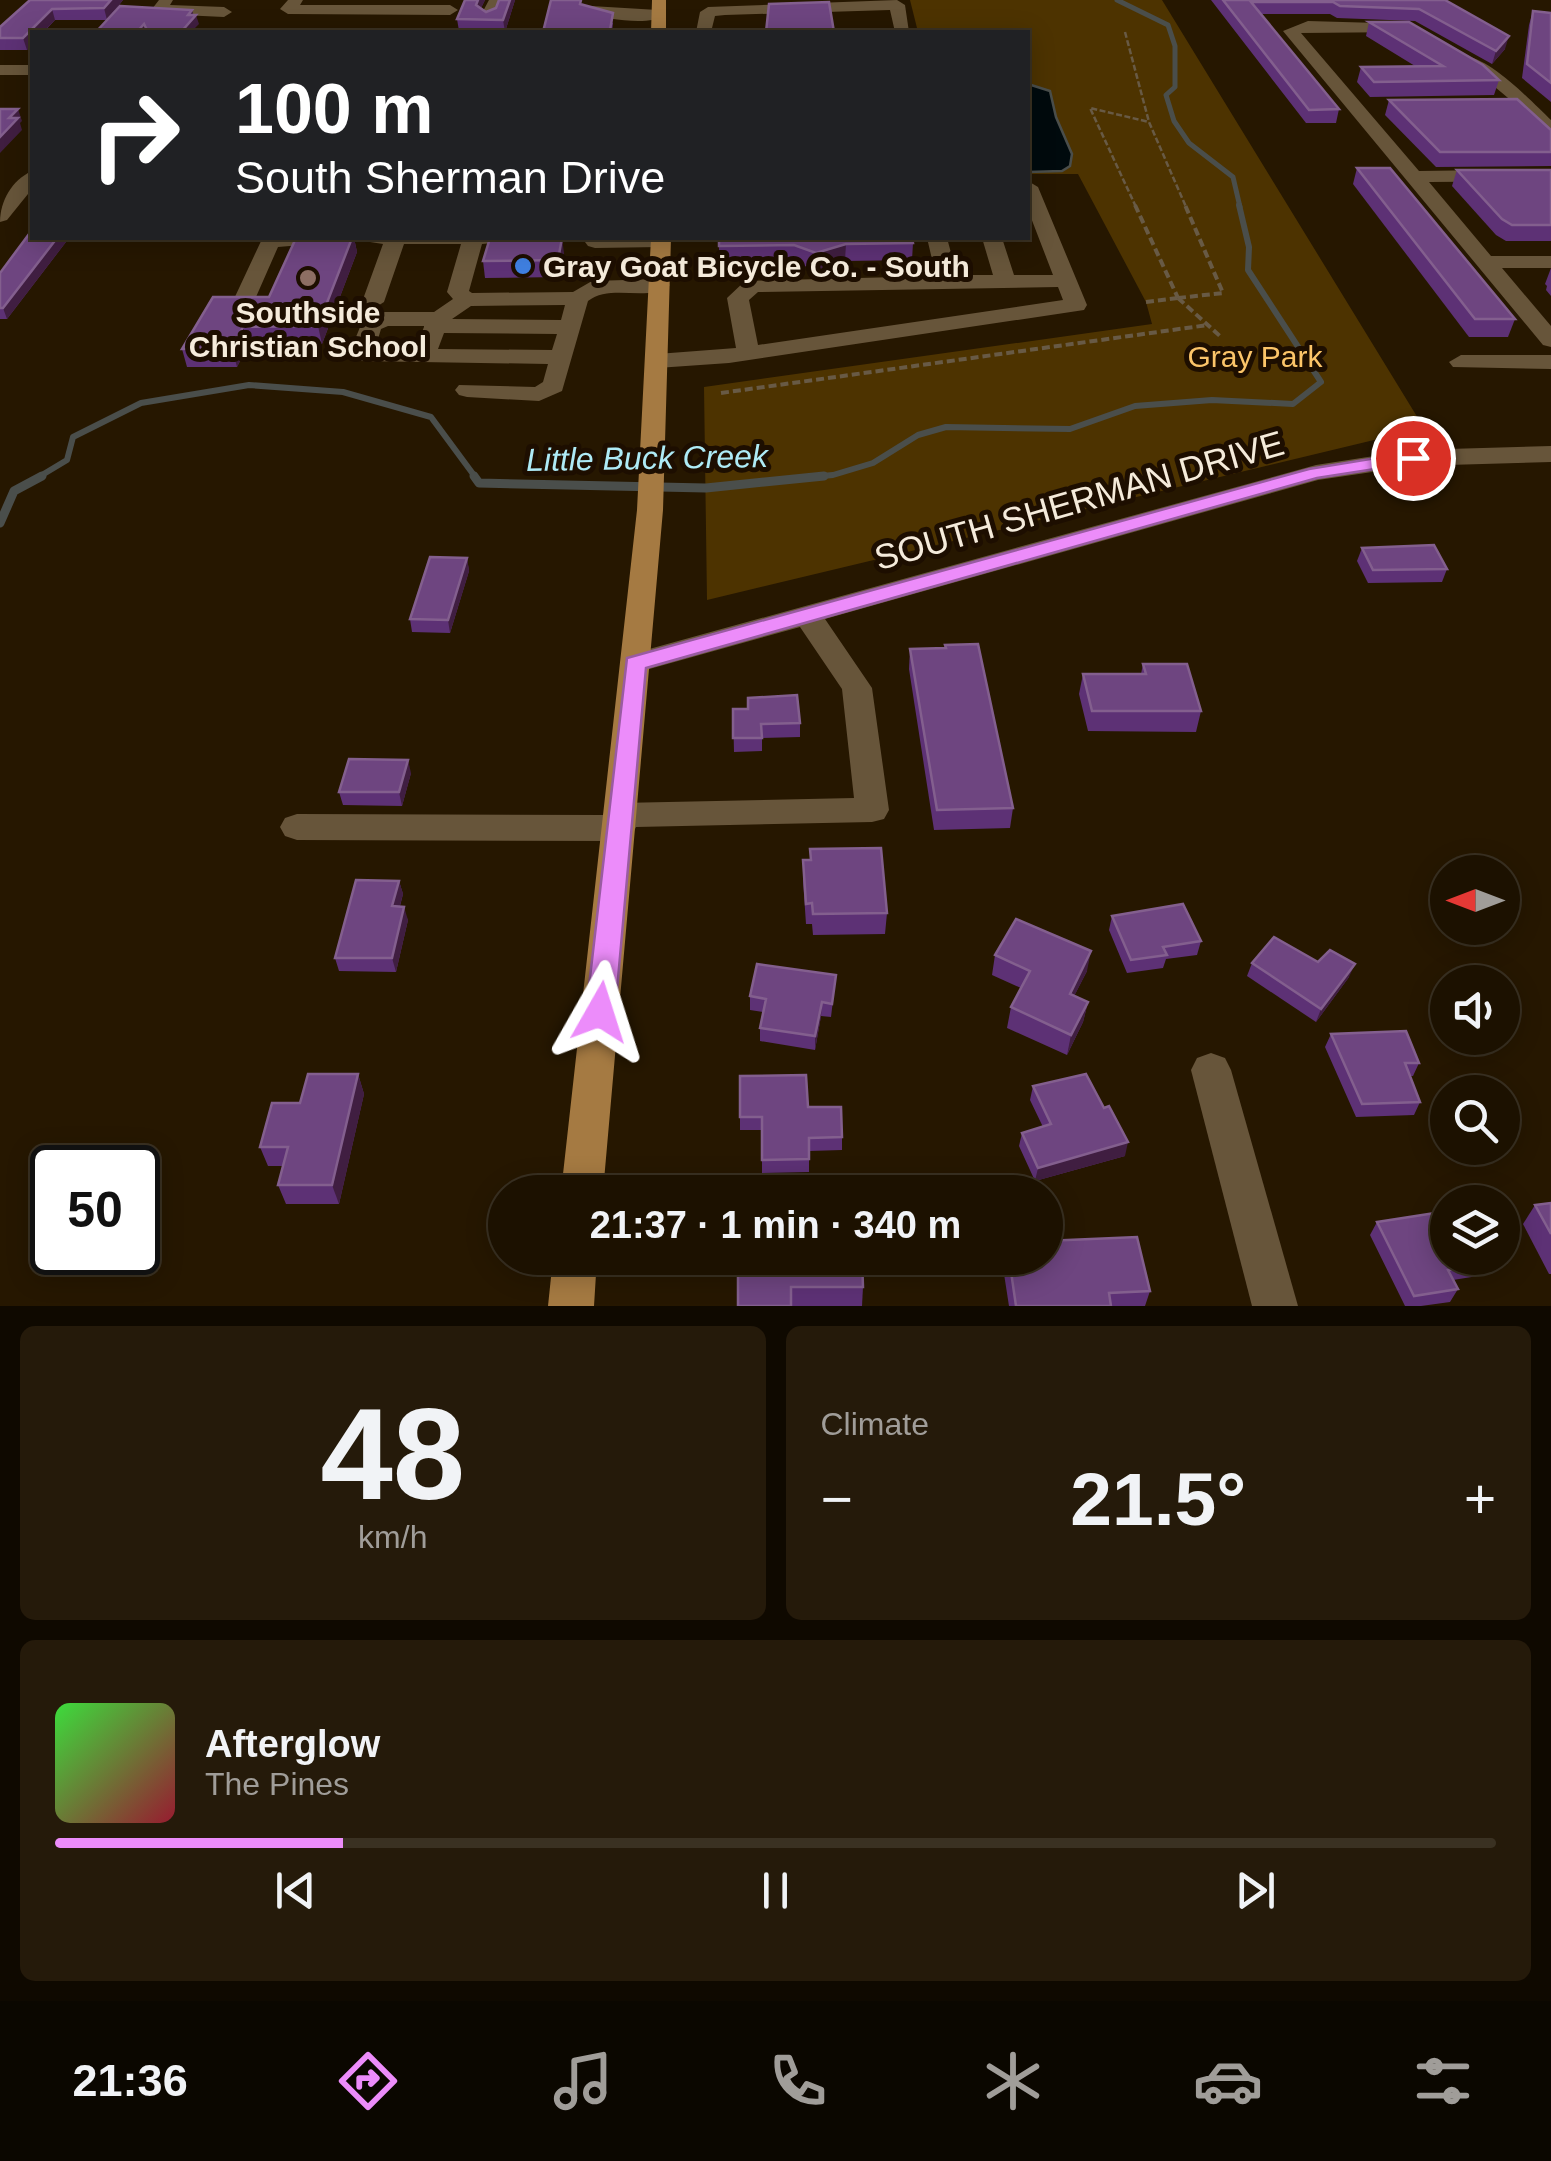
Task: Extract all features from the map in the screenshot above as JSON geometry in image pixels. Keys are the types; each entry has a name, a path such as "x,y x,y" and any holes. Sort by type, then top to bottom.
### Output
{"main road":[{"path":"584,1175 650,510 661,240"},
{"path":"570,1306 574,1275"}],"street":[{"path":"166,0 160,9 224,12"},
{"path":"288,10 452,5 441,30"},
{"path":"743,30 744,5"},
{"path":"704,30 708,12 744,5 851,9 897,6 902,30"},
{"path":"592,6 616,11 618,24 658,7"},
{"path":"1417,31 1308,26 1291,30 1362,106 1414,177 1551,340"},
{"path":"1456,54 1495,78 1551,129"},
{"path":"0,70 30,70"},
{"path":"1486,104 1524,104"},
{"path":"1414,177 1551,175"},
{"path":"0,216 30,179"},
{"path":"657,360 748,353 1076,305 1030,192"},
{"path":"244,301 269,244 276,240"},
{"path":"373,302 386,240"},
{"path":"467,300 458,292 472,240"},
{"path":"467,390 539,394 554,386 570,327 585,292 588,240"},
{"path":"938,240 948,282"},
{"path":"993,240 1006,282"},
{"path":"1486,262 1551,262"},
{"path":"748,353 738,298 753,286 1064,280"},
{"path":"919,283 928,325"},
{"path":"424,356 445,310 467,300 660,285"},
{"path":"562,358 369,356 362,349 371,326 385,319 570,327"},
{"path":"1461,362 1551,362"},
{"name":"SOUTH SHERMAN DRIVE","path":"635,664 1316,473 1413,458 1551,454"},
{"path":"297,827 619,822 872,810 857,688 807,615"},
{"path":"1211,1070 1274,1306"}],"path":[{"path":"1125,32 1149,122 1222,293 1146,302"},
{"path":"1149,122 1090,108 1178,298 1221,337"},
{"path":"721,393 1208,325"}],"green space":[{"name":"Gray Park","path":"910,0 1162,0 1424,428 707,600 704,387 1152,324 1146,302 1078,174 1030,174 1030,30 918,30"}],"shaded area":[{"path":"1030,85 1050,91 1072,154 1070,166 1062,171 1030,172"}],"building":[{"path":"30,0 111,0 104,8 52,9 23,38 0,38 0,27"},
{"path":"465,0 478,0 476,5 486,12 496,8 499,0 510,0 503,20 457,19"},
{"path":"551,0 581,0 580,4 613,13 610,30 544,30"},
{"path":"1223,0 1445,0 1509,36 1496,51 1419,9 1340,6 1333,2 1251,2 1339,109 1309,110"},
{"path":"829,2 834,30 766,30 769,4"},
{"path":"120,6 192,10 188,15 196,15 183,30 147,30 144,24 139,30 98,30"},
{"path":"1533,11 1551,13 1551,83 1527,64"},
{"path":"1369,22 1409,22 1483,65 1499,80 1374,82 1361,67 1443,66"},
{"path":"1517,99 1551,130 1551,152 1440,152 1389,100"},
{"path":"0,109 18,109 9,118 18,118 0,137"},
{"path":"1357,168 1390,168 1515,319 1475,319"},
{"path":"1457,170 1551,170 1551,225 1512,225"},
{"path":"30,233 30,240 55,240 3,308 0,273"},
{"path":"295,240 351,240 318,326 243,327 232,348 182,349 213,297 269,297"},
{"path":"489,240 562,240 558,260 483,261"},
{"path":"719,240 913,243 846,244 816,253 794,245 719,246"},
{"path":"1434,545 1447,569 1373,570 1362,548"},
{"path":"430,557 467,558 448,620 410,619"},
{"path":"978,644 1013,808 937,810 910,649"},
{"path":"1143,664 1187,664 1201,711 1092,711 1083,674 1146,674"},
{"path":"797,695 800,723 761,724 762,738 733,738 733,709 748,709 748,698"},
{"path":"349,759 408,760 399,792 339,792"},
{"path":"881,848 887,913 813,914 812,903 806,904 803,860 811,860 810,849"},
{"path":"356,880 399,881 392,906 404,907 392,958 335,958"},
{"path":"1183,904 1201,941 1163,947 1167,955 1131,960 1112,916"},
{"path":"1016,919 1091,951 1070,994 1088,1002 1071,1035 1011,1007 1030,971 995,955"},
{"path":"1274,937 1318,962 1330,950 1355,964 1321,1009 1252,963"},
{"path":"757,964 836,975 832,1004 822,1002 815,1036 760,1028 766,999 750,996"},
{"path":"1406,1031 1419,1063 1405,1063 1420,1102 1362,1104 1331,1034"},
{"path":"308,1074 358,1074 332,1185 278,1185 288,1147 260,1147 272,1103 300,1103"},
{"path":"1086,1074 1128,1142 1038,1168 1022,1133 1051,1124 1033,1086"},
{"path":"806,1075 808,1107 841,1107 842,1137 809,1138 809,1159 762,1160 762,1117 740,1117 740,1076"},
{"path":"1551,1203 1551,1234 1535,1205"},
{"path":"1430,1214 1430,1275 1451,1275 1458,1289 1414,1296 1377,1222"},
{"path":"1137,1237 1150,1291 1109,1293 1111,1306 1016,1306 1011,1275 1063,1275 1063,1240"},
{"path":"738,1275 863,1275 863,1287 791,1287 791,1306 738,1306"}],"waterway":[{"name":"Little Buck Creek","path":"1117,0 1168,25 1175,46 1175,87 1166,95 1174,121 1189,143 1233,177 1240,207"},
{"name":"Little Buck Creek","path":"799,478 833,475 873,463 918,435 946,427 1070,429 1135,406 1212,400 1293,404 1321,382 1248,270 1249,247 1239,205"},
{"name":"Little Buck Creek","path":"37,478 67,460 73,437 141,403 249,385 343,392 431,417 476,478"},
{"name":"Little Buck Creek","path":"0,523 14,491 42,476"},
{"name":"Little Buck Creek","path":"474,476 479,483 706,488 824,476"}],"place":[{"name":"Gray Goat Bicycle Co. - South","path":"523,266"},
{"name":"Southside Christian School","path":"308,278"}],"route":[{"path":"600,1012 635,664 1316,473 1413,458"}]}
